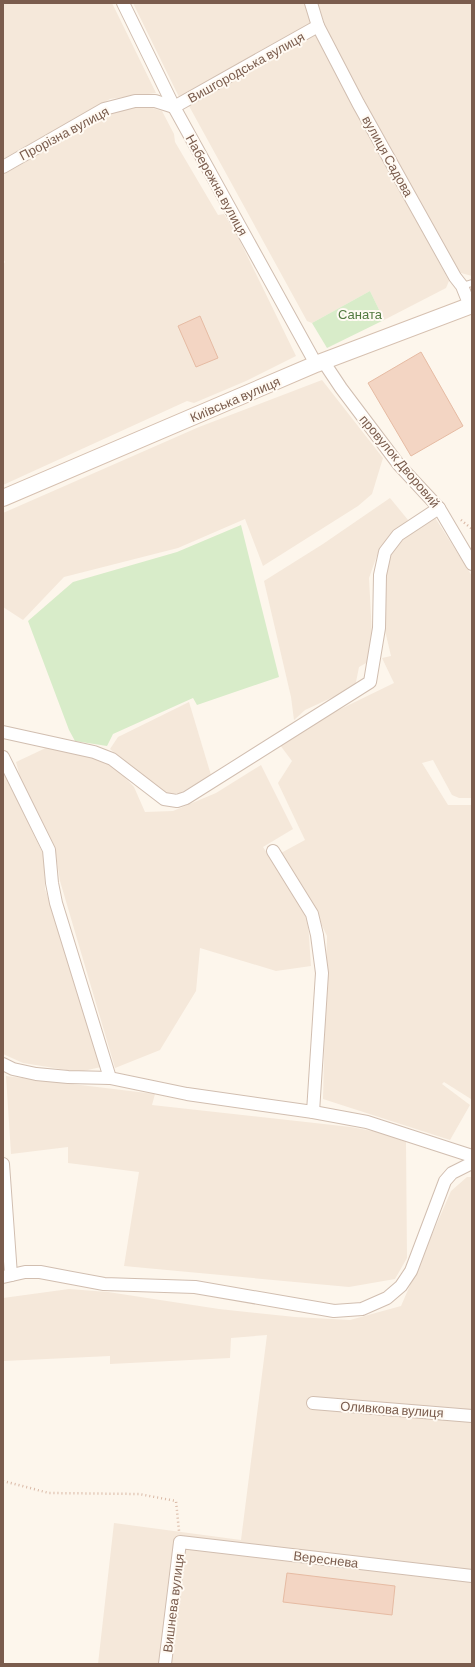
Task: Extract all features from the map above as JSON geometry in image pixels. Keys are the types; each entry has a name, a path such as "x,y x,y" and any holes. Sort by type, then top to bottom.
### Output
{"street":[{"name":"Набережна вулиця","path":"123,3 174,107 320,363"},
{"name":"вулиця Садова","path":"311,3 318,26 358,103 455,277 467,284 471,306"},
{"name":"Вишгородська вулиця","path":"174,107 318,26"},
{"name":"Прорізна вулиця","path":"3,167 104,109 135,101 155,101 174,107"},
{"name":"Київська вулиця","path":"3,498 320,363 471,306"},
{"name":"провулок Дворовий","path":"320,363 341,388 399,465 439,508 472,564"},
{"path":"3,732 94,752 112,759 164,799 176,801 186,798 370,682 379,628 380,575 385,552 398,535 439,508"},
{"path":"3,757 49,850 52,883 56,903 110,1078"},
{"path":"273,851 312,914 317,935 322,973 313,1112"},
{"path":"3,1064 13,1069 36,1074 68,1077 110,1078 187,1094 313,1112 367,1122 472,1156"},
{"path":"3,1164 7,1276 25,1272 40,1272 104,1284 195,1287 334,1311 362,1309 387,1298 401,1286 411,1271 446,1181 452,1173 472,1163"},
{"name":"Оливкова вулиця","path":"313,1403 472,1416"},
{"name":"Вереснева","path":"180,1542 472,1576"},
{"name":"Вишнева вулиця","path":"165,1664 180,1542"}],"path":[{"path":"3,1481 49,1493 139,1494 176,1501 180,1542"}],"shaded area":[{"path":"3,3 112,3 156,93 110,99 3,159"},
{"path":"133,3 305,3 311,24 180,99"},
{"path":"318,3 472,3 472,276 461,273 434,230 361,101 325,26"},
{"path":"316,33 449,281 446,288 384,320 370,291 312,323 307,321 189,106"},
{"path":"146,106 162,111 174,134 175,142 218,215 224,214 237,235 296,356 246,381 194,403 187,401 3,485 3,265 5,262 3,258 3,175 105,115 126,109"},
{"path":"322,380 383,458 372,494 358,506 263,566 245,519 178,548 64,577 23,620 3,607 3,513 199,427"},
{"path":"390,498 408,520 380,547 369,578 372,635 368,662 359,667 355,687 305,710 294,720 291,697 264,581 323,544"},
{"path":"434,516 472,576 472,798 459,798 452,795 433,760 422,763 448,805 472,805 472,1097 471,1099 444,1082 442,1084 470,1105 450,1140 323,1099 327,936 309,899 281,853 305,840 278,783 292,761 280,745 320,719 394,683 382,658 391,656 383,622 382,584 388,560 397,543"},
{"path":"189,702 211,775 180,793 165,794 110,749 118,737"},
{"path":"50,746 79,755 94,756 115,767 134,787 145,812 173,811 216,793 261,765 293,829 263,847 295,895 308,922 311,966 276,971 200,948 196,991 160,1050 115,1068 60,881 55,848 23,788 16,762"},
{"path":"3,770 44,856 45,889 67,951 101,1067 79,1072 23,1063 3,1054"},
{"path":"6,1076 155,1094 152,1105 351,1127 383,1133 406,1142 407,1258 395,1279 349,1287 124,1266 139,1172 68,1163 68,1147 11,1154"},
{"path":"467,1177 472,1177 472,1664 98,1664 114,1523 241,1540 267,1335 231,1338 230,1358 110,1364 110,1356 4,1361 3,1298 69,1289 108,1292 219,1309 295,1317 350,1320 401,1306 451,1191"}],"green space":[{"name":"Саната","path":"370,291 384,320 327,348 312,323"},
{"path":"241,525 279,677 197,705 193,698 113,734 107,746 75,741 69,730 28,621 73,582 177,552"}],"building":[{"path":"200,316 218,358 196,367 178,326"},
{"path":"421,352 463,426 411,456 368,383"},
{"path":"287,1573 395,1586 392,1615 283,1602"}]}
